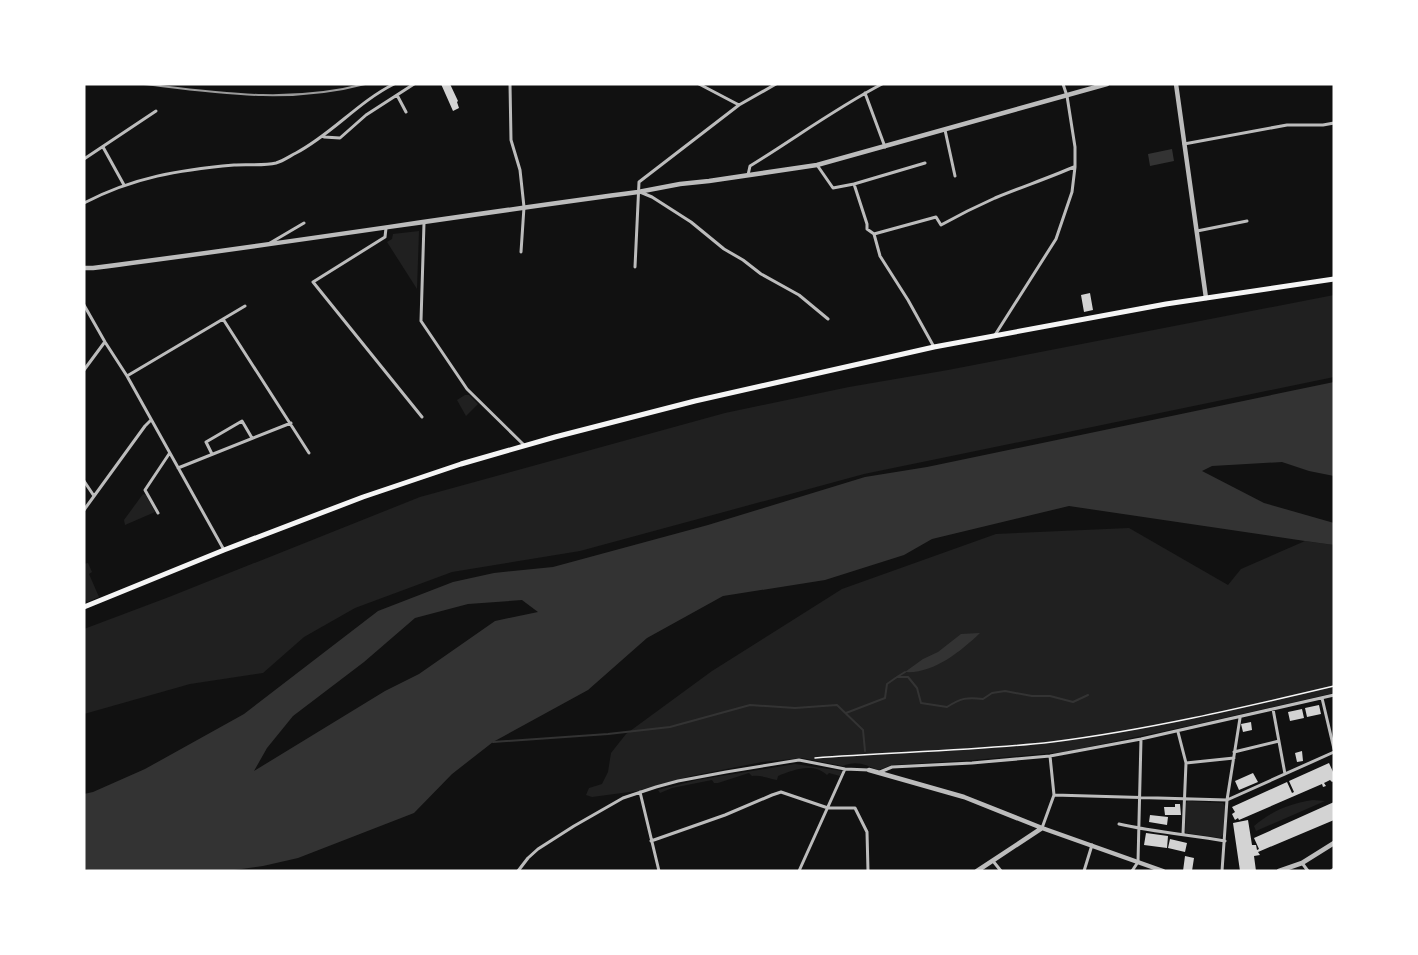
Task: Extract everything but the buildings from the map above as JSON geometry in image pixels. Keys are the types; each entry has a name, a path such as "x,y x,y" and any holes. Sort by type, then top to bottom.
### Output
{"main road":[{"path":"84,607 363,496 524,446 694,401 995,335 1206,298 1334,279"}],"street":[{"path":"84,203 105,192 155,176 237,165 277,163 322,137 368,99 394,84"},
{"path":"322,137 340,138 366,115 414,84"},
{"path":"510,84 511,140 520,170 524,207 521,252"},
{"path":"699,84 739,105"},
{"path":"635,267 639,182 739,105 776,84"},
{"path":"748,175 750,166 881,84"},
{"path":"995,335 1056,238 1072,192 1075,167 1074,138 1063,84"},
{"path":"84,268 424,223 817,165 1107,84"},
{"path":"1176,84 1206,298"},
{"path":"865,93 885,147"},
{"path":"397,95 406,112"},
{"path":"84,159 156,111"},
{"path":"1184,144 1287,125 1334,123"},
{"path":"945,130 955,176"},
{"path":"103,147 124,185"},
{"path":"817,165 833,188 925,163"},
{"path":"874,234 936,217 941,225 997,197 1075,167"},
{"path":"854,184 867,229 874,234 880,256 934,347"},
{"path":"638,192 652,197 691,222 724,249 761,274 799,295 828,319"},
{"path":"1197,231 1247,221"},
{"path":"266,245 304,223"},
{"path":"424,223 422,321 467,389 524,446"},
{"path":"386,228 385,237 313,282 422,417"},
{"path":"84,305 127,376 224,550"},
{"path":"127,376 245,306"},
{"path":"224,319 309,453"},
{"path":"84,370 105,342"},
{"path":"84,510 151,420"},
{"path":"212,454 206,442 242,421 252,438"},
{"path":"177,468 291,423"},
{"path":"158,513 145,489 170,454"},
{"path":"84,481 94,496"},
{"path":"878,773 892,767 1050,756 1141,740 1334,694"},
{"path":"1054,795 1227,800 1334,750 1322,698"},
{"path":"1273,709 1285,774"},
{"path":"1222,871 1227,800 1240,717"},
{"path":"1178,731 1186,763 1183,834"},
{"path":"1132,871 1138,862 1141,740"},
{"path":"1234,752 1279,741"},
{"path":"977,871 1042,828 1054,795 1050,756"},
{"path":"1186,763 1234,758"},
{"path":"518,871 538,849 616,802 640,792 726,771 799,760 845,769 868,770 964,796 1042,828 1163,871"},
{"path":"799,871 845,769"},
{"path":"640,792 659,871"},
{"path":"651,841 781,792 828,808 855,808 867,832 868,871"},
{"path":"1119,824 1225,841"},
{"path":"1279,871 1302,862 1334,843"},
{"path":"1084,871 1092,845"},
{"path":"993,860 1001,871"},
{"path":"1302,862 1308,871"}],"path":[{"path":"807,762 811,759 1051,742 1158,725 1334,686"}],"shaded area":[{"path":"1172,149 1174,161 1150,166 1148,154"},
{"path":"419,231 417,289 387,242 392,239 393,234"},
{"path":"1334,295 1334,377 864,474 580,551 452,572 355,608 304,637 263,673 190,684 84,714 84,629 420,497 725,413 849,387"},
{"path":"1334,382 1334,476 1282,462 1212,466 1202,471 1264,503 1334,523 1334,545 1069,506 932,539 904,555 825,580 723,596 647,638 588,690 493,742 452,774 414,813 298,858 263,866 227,871 93,871 84,869 84,794 145,769 244,714 378,611 453,582 494,573 553,567 708,525 865,477 927,467","holes":["522,600 538,612 495,621 419,674 385,691 254,771 267,748 293,716 364,662 415,618 468,604"]},
{"path":"469,395 478,404 466,416 457,400"},
{"path":"143,494 146,495 155,512 125,525 124,520"},
{"path":"1129,528 1228,585 1241,569 1305,541 1334,545 1334,693 1064,752 892,765 878,770 861,764 852,763 843,766 802,758 762,762 691,776 637,791 592,797 586,795 589,788 602,784 608,772 611,753 626,734 712,671 842,589 996,534"},
{"path":"88,563 92,572 89,574 99,597 87,602 84,598 84,564"},
{"path":"980,633 955,654 936,666 915,672 905,672 938,652 961,634"},
{"path":"795,764 842,771 840,776 829,773 827,775 816,769 803,768 778,776 777,780 752,776 749,773 718,783 712,780 672,788 660,793 658,790 697,780"},
{"path":"1313,800 1325,801 1256,831 1254,826 1275,812"},
{"path":"1188,801 1223,803 1225,806 1223,835 1220,838 1186,833 1186,803"}],"waterway":[{"path":"897,677 905,672"},
{"path":"846,713 885,698 887,684 897,677 908,677 917,688 921,703 947,707 964,699 983,699 992,693 1005,691 1032,696 1050,696 1073,702 1088,695"},
{"path":"493,742 670,727 750,705 795,708 837,705 863,730 865,751"}],"railway":[{"path":"144,84 254,95 309,94 365,84"}]}
